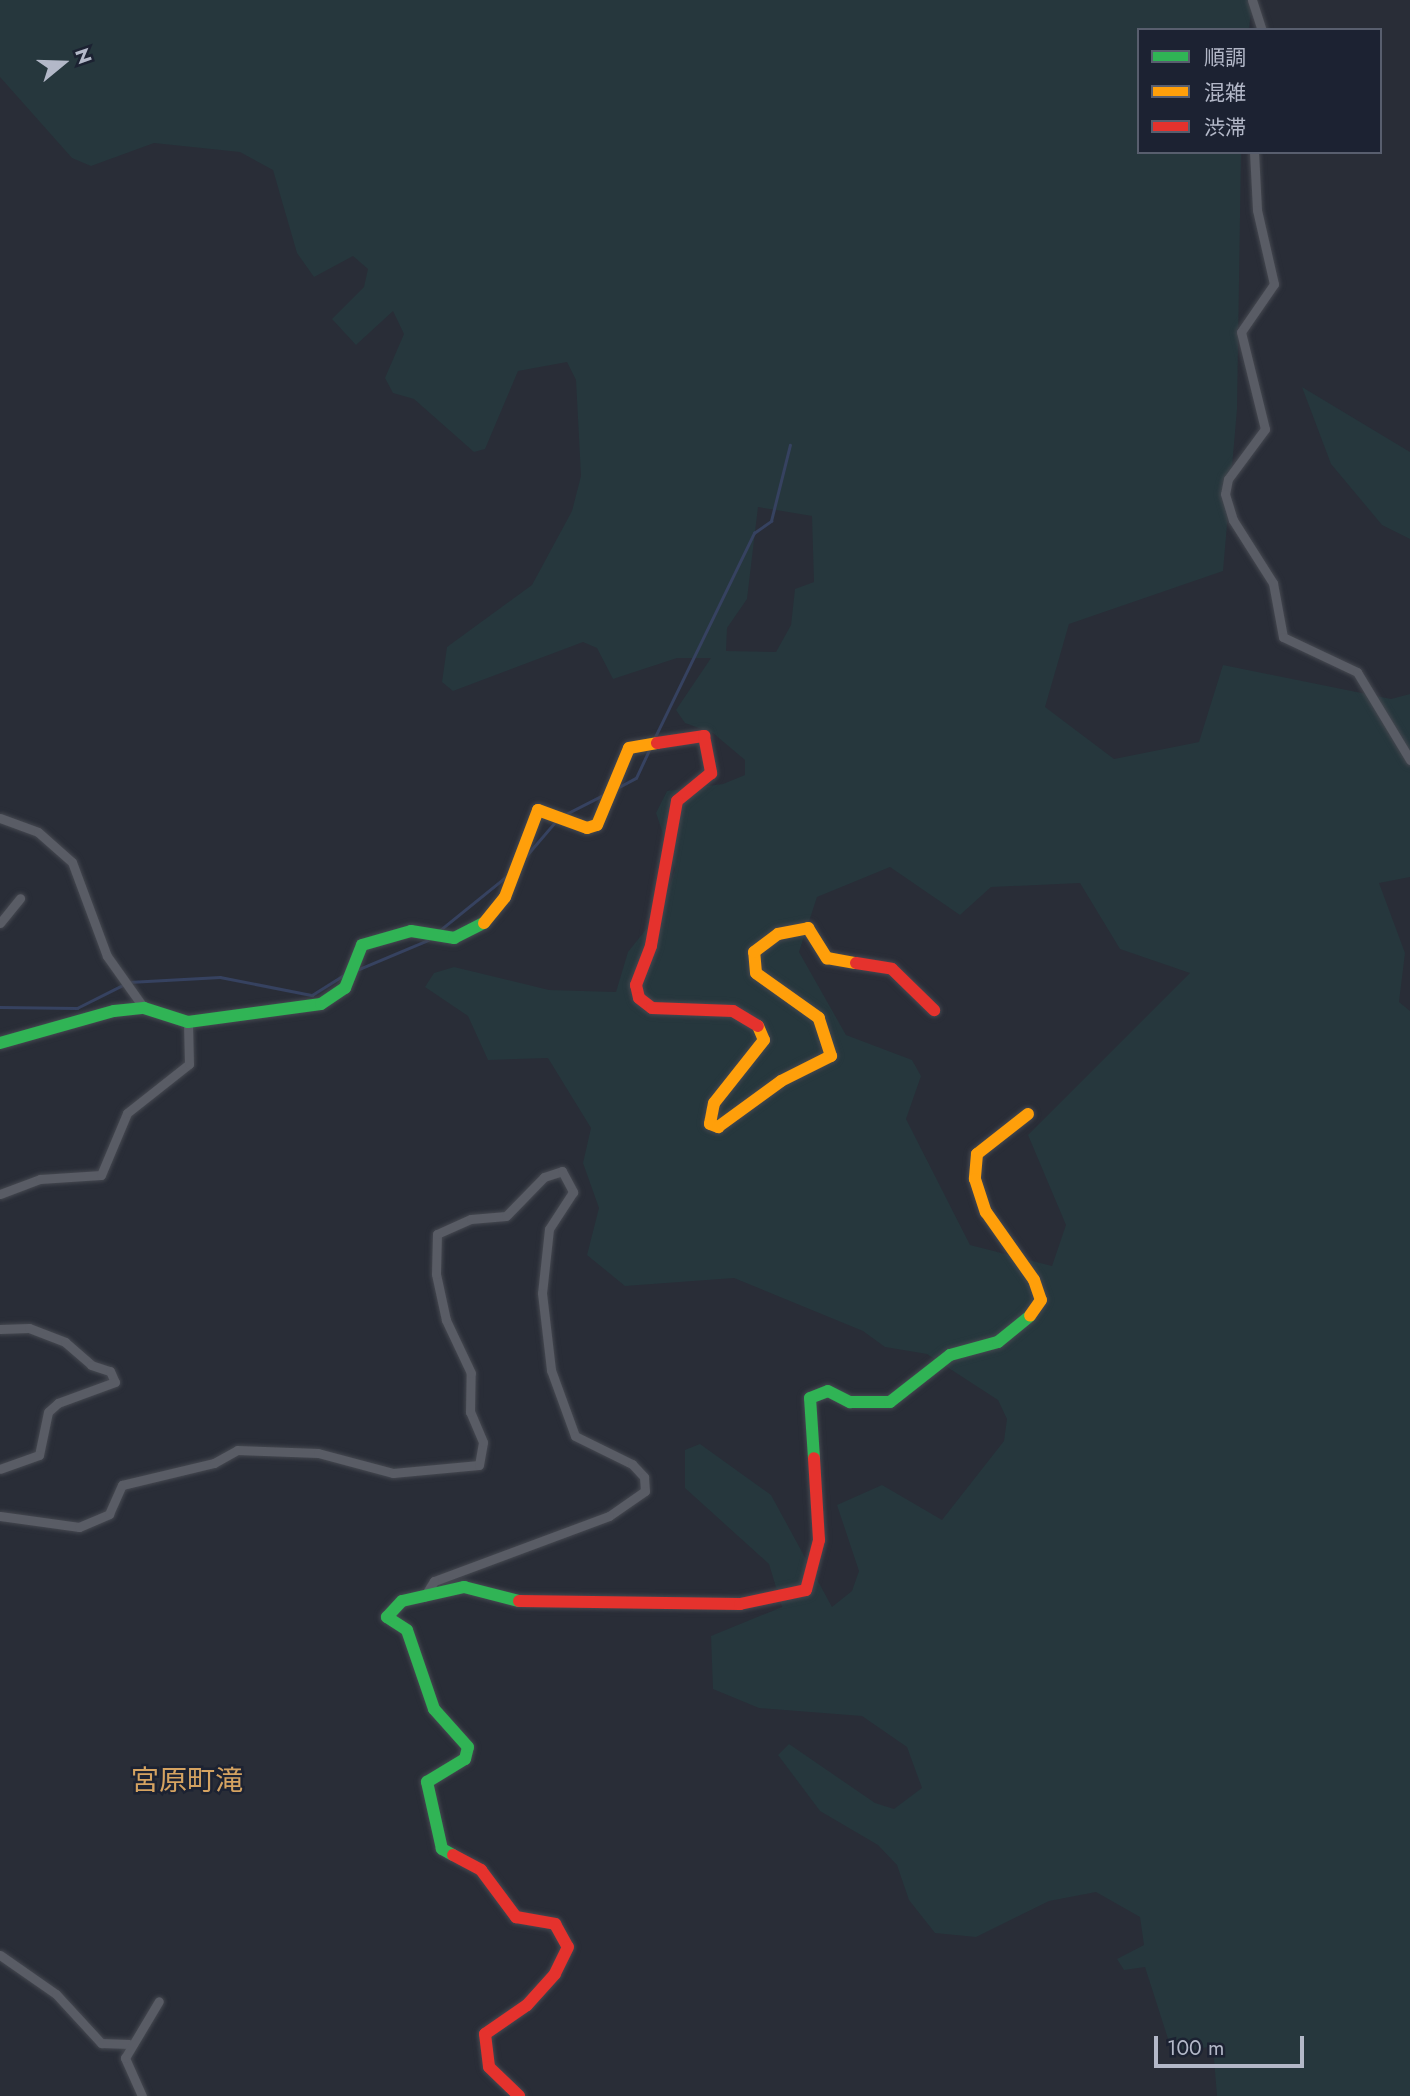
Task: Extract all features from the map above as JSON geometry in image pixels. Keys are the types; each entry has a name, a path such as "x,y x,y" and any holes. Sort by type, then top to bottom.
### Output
{"street":[{"path":"1252,0 1261,28"},
{"path":"1254,154 1257,210 1274,284 1241,332 1265,429 1228,479 1225,494 1233,520 1273,583 1283,637 1357,671 1410,760"},
{"path":"0,1043 144,1008 188,1022 321,1004 345,988 362,945 411,931 454,938 479,930 505,897 538,810 587,828 597,825 629,748 704,736 711,773 677,801 651,946 636,985 639,998 652,1008 733,1012 760,1027 764,1040 714,1103 710,1124 718,1127 781,1081 831,1056 819,1018 756,973 754,952 778,934 808,928 827,958 892,970 934,1010"},
{"path":"0,818 38,832 72,862 107,956 144,1008"},
{"path":"0,923 20,898"},
{"path":"0,1194 40,1179 101,1175 127,1113 189,1064 188,1022"},
{"path":"519,2096 489,2067 485,2034 527,2005 555,1974 568,1947 555,1923 516,1917 481,1870 442,1849 427,1782 465,1759 468,1747 434,1709 407,1630 387,1618 402,1601 423,1599 464,1587 533,1605 709,1605 785,1599 806,1590 819,1540 810,1398 828,1391 850,1402 890,1402 950,1355 998,1342 1037,1310 1041,1300 1034,1280 986,1212 975,1179 977,1154 1028,1114"},
{"path":"0,1516 79,1527 109,1514 122,1485 215,1463 237,1450 318,1453 393,1473 479,1465 483,1442 470,1412 471,1373 446,1320 436,1274 437,1234 471,1219 506,1216 544,1177 562,1171 573,1192 549,1229 542,1293 551,1370 575,1436 632,1464 644,1477 645,1491 610,1516 434,1581 423,1599"},
{"path":"0,1329 29,1328 65,1342 91,1365 110,1371 115,1382 58,1403 48,1412 39,1455 29,1464 0,1469"},
{"path":"0,1955 56,1994 101,2043 129,2044"},
{"path":"142,2096 127,2072 129,2044 159,2001"}],"shaded area":[{"path":"0,0 1252,0 1249,28 1137,28 1137,154 1241,154 1237,409 1223,571 1069,624 1045,707 1114,759 1199,742 1223,665 1391,699 1410,694 1410,877 1379,883 1405,953 1399,1002 1410,1011 1410,2096 1217,2096 1213,2046 1188,2051 1170,2045 1145,1967 1124,1970 1117,1959 1144,1945 1140,1917 1096,1892 1049,1901 976,1937 935,1933 909,1900 897,1865 878,1845 820,1811 778,1755 789,1744 875,1803 894,1809 922,1788 907,1747 862,1716 759,1708 713,1689 711,1636 782,1607 769,1564 685,1488 685,1450 700,1444 771,1495 832,1607 852,1591 859,1571 837,1505 882,1485 942,1520 1004,1441 1007,1419 998,1400 927,1354 885,1347 863,1331 734,1278 625,1286 587,1255 599,1208 583,1163 591,1128 548,1058 488,1060 468,1016 425,987 434,973 454,967 549,990 616,992 628,952 663,908 675,869 656,813 667,791 723,784 745,775 745,760 713,733 685,723 676,710 711,658 677,658 613,679 597,648 583,642 453,691 442,682 447,647 532,585 572,511 581,476 576,380 567,362 518,371 485,449 474,452 414,399 393,393 385,378 404,334 393,311 356,345 332,319 364,287 368,269 353,256 314,277 297,253 273,170 240,152 154,143 91,166 72,158 0,77","holes":["758,507 812,516 814,582 795,589 791,625 776,652 726,651 727,628 747,599","890,867 960,915 991,887 1080,883 1120,949 1190,973 1028,1135 1066,1225 1052,1266 970,1245 906,1119 921,1076 912,1060 846,1035 799,952 817,897"]},
{"path":"1302,387 1410,452 1410,539 1382,525 1331,464"}],"waterway":[{"path":"655,737 754,533 771,521 790,445"},
{"path":"617,788 636,778 649,750"},
{"path":"564,815 605,794"},
{"path":"526,856 556,821"},
{"path":"439,931 507,876"},
{"path":"357,970 428,940"},
{"path":"129,982 220,977 312,995 344,975"},
{"path":"0,1007 77,1008 123,985"}],"traffic: fast":[{"path":"0,1043 114,1011 144,1008 188,1022 321,1004 345,988 362,945 411,931 454,938 484,923"},
{"path":"814,1458 810,1398 828,1391 850,1402 890,1402 950,1355 998,1342 1030,1316"},
{"path":"453,1855 442,1849 427,1782 465,1759 468,1747 434,1709 407,1630 387,1617 402,1601 464,1587 519,1601"}],"traffic: slow":[{"path":"484,923 505,897 538,810 587,828 597,825 629,748 657,743"},
{"path":"758,1026 764,1040 714,1103 710,1124 718,1127 781,1081 831,1056 819,1018 756,973 754,952 778,934 808,928 827,958 856,963"},
{"path":"1028,1114 977,1154 975,1179 986,1212 1034,1280 1041,1300 1030,1316"}],"traffic: jam":[{"path":"657,743 704,736 711,773 677,801 651,946 636,985 639,998 652,1008 733,1011 758,1026"},
{"path":"856,963 892,969 934,1010"},
{"path":"519,1601 740,1604 806,1590 819,1540 814,1458"},
{"path":"453,1855 481,1870 516,1917 555,1924 568,1947 555,1974 527,2005 485,2034 489,2067 519,2096"}],"district":[{"name":"宮原町滝","path":"187,1781"}]}
